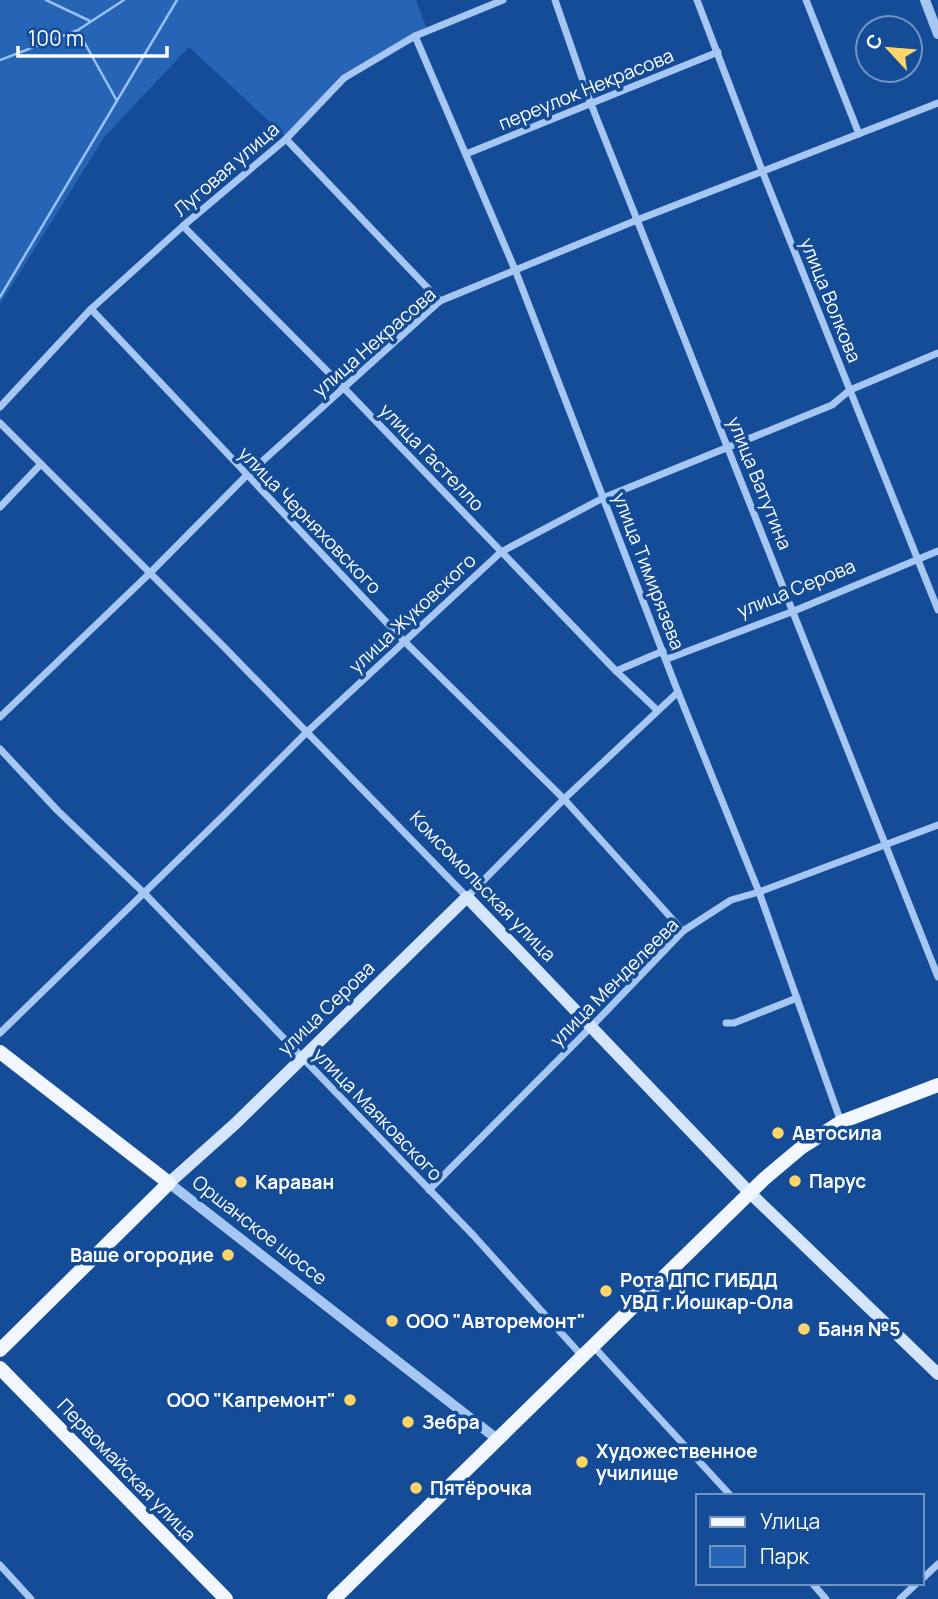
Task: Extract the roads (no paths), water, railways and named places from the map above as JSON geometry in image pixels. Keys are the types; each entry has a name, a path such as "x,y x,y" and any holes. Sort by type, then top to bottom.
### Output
{"main road":[{"name":"Комсомольская улица","path":"467,897 749,1192 938,1374"},
{"name":"улица Серова","path":"0,1350 169,1183 236,1123 467,897"},
{"name":"Оршанское шоссе","path":"0,1052 169,1183"},
{"path":"334,1599 749,1192 802,1147 841,1122 938,1084"},
{"name":"Первомайская улица","path":"0,1368 226,1599"}],"street":[{"name":"Луговая улица","path":"0,407 91,309 183,226 286,139 344,78 415,36 503,0"},
{"name":"улица Ватутина","path":"555,0 591,103 938,977"},
{"name":"улица Волкова","path":"696,0 938,610"},
{"path":"806,0 859,134"},
{"path":"925,0 938,34"},
{"name":"улица Тимирязева","path":"415,36 516,272 678,692 759,892 841,1122"},
{"name":"переулок Некрасова","path":"466,154 718,52"},
{"name":"улица Некрасова","path":"0,717 150,573 246,476 440,301 637,220 938,103"},
{"path":"286,139 440,301"},
{"name":"улица Гастелло","path":"183,226 344,388 615,671 657,710"},
{"name":"улица Черняховского","path":"91,309 404,641 564,799 683,931"},
{"name":"улица Жуковского","path":"0,1033 145,894 307,732 500,552 603,498 832,405 850,390 938,353"},
{"name":"Комсомольская улица","path":"0,423 467,897"},
{"path":"0,507 41,464"},
{"name":"улица Серова","path":"615,671 794,611 938,551"},
{"name":"улица Серова","path":"467,897 564,799 678,692"},
{"name":"улица Маяковского","path":"0,749 58,811 145,894 429,1190 729,1494"},
{"name":"улица Менделеева","path":"429,1190 593,1026 683,931 731,900 887,846 938,825"},
{"path":"726,1023 734,1023 797,998"},
{"name":"Оршанское шоссе","path":"169,1183 497,1439"},
{"path":"924,1577 938,1564"},
{"path":"0,1565 31,1599"},
{"path":"814,1585 827,1599"},
{"path":"900,1599 915,1585"}],"waterway":[{"path":"46,0 90,21"},
{"path":"0,60 78,30 124,0"},
{"path":"0,297 177,0"},
{"path":"78,31 117,101"}],"place":[{"name":"Автосила","path":"778,1133"},
{"name":"Парус","path":"795,1181"},
{"name":"Караван","path":"241,1182"},
{"name":"Ваше огородие","path":"228,1255"},
{"name":"Рота ДПС ГИБДД УВД г.Йошкар-Ола","path":"606,1291"},
{"name":"ООО \"Авторемонт\"","path":"392,1321"},
{"name":"Баня №5","path":"804,1329"},
{"name":"ООО \"Капремонт\"","path":"350,1400"},
{"name":"Зебра","path":"408,1422"},
{"name":"Художественное училище","path":"582,1462"},
{"name":"Пятёрочка","path":"416,1488"}]}
